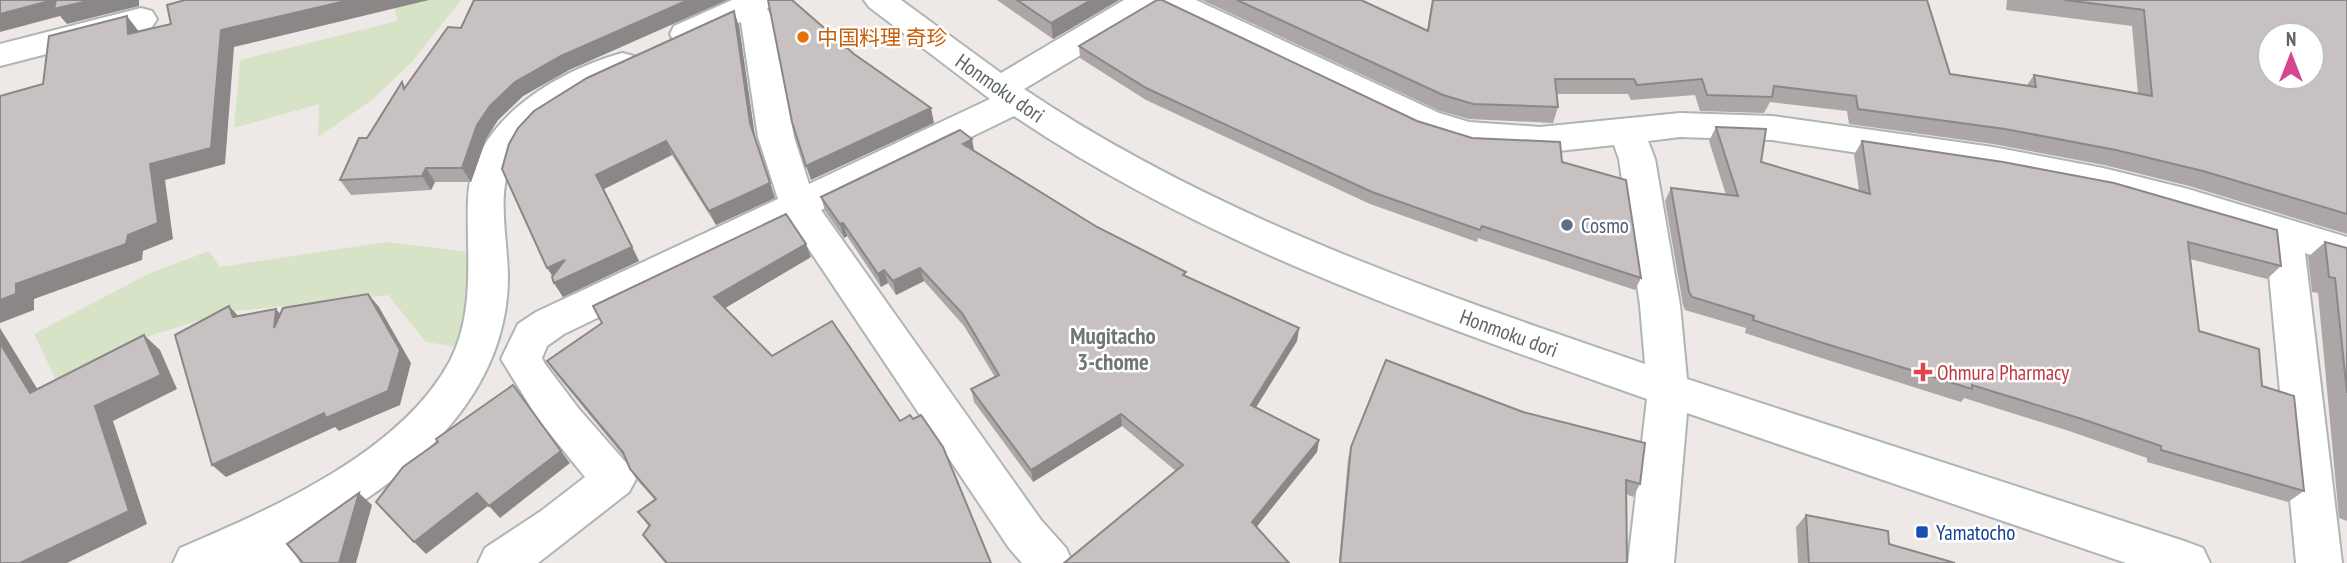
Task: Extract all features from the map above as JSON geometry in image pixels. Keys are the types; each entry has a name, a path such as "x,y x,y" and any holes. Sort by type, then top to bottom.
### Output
{"street":[{"name":"Honmoku dori","path":"880,0 1007,95 1080,141 1157,184 1325,263 1668,391 2187,563"},
{"path":"501,563 557,525 614,479 580,443 534,383 521,359 532,335 550,323 798,205 1007,95 1148,0"},
{"path":"1169,0 1427,122 1469,135 1540,140 1681,125 1772,128 1993,160 2103,181 2188,203 2347,252"},
{"path":"196,563 268,549 312,512 381,467 446,401 471,361 484,323 490,287 486,195 492,170 514,129 562,91 758,8 776,137 798,205 885,327 1025,534 1049,563"},
{"path":"0,55 141,19"},
{"path":"1627,131 1637,159 1660,305 1668,391 1651,563"},
{"path":"2284,233 2319,563"}],"green space":[{"path":"392,0 461,0 412,62 372,100 318,137 319,104 234,128 240,60 398,21"},
{"path":"386,242 470,252 468,298 458,347 426,342 388,295 227,312 152,335 59,386 34,334 150,273 209,251 220,267"}],"building":[{"path":"0,0 53,0 0,14"},
{"path":"56,0 92,0 54,9"},
{"path":"185,0 350,0 221,30 211,148 150,164 158,223 128,235 126,244 16,284 16,294 0,300 0,96 43,84 49,36 127,16 128,34 171,24 167,5"},
{"path":"474,0 688,0 561,56 515,82 490,106 477,125 462,168 426,168 422,176 340,180 359,138 367,138 402,82 404,89 448,27 461,28"},
{"path":"768,0 792,0 854,54 931,108 806,166 792,122"},
{"path":"1017,0 1091,0 1051,23"},
{"path":"1157,0 1162,0 1417,121 1472,138 1560,142 1562,162 1626,180 1641,278 1482,226 1480,230 1372,192 1146,88 1079,46"},
{"path":"1237,0 1361,0 1428,31 1433,0 1927,0 1950,74 2036,87 2034,75 2152,96 2144,10 2065,0 2347,0 2347,214 2203,171 2116,150 2005,129 1858,109 1856,96 1774,86 1772,97 1707,95 1702,79 1637,85 1634,79 1555,79 1558,107 1473,104 1443,95"},
{"path":"734,11 750,123 770,183 709,211 666,141 596,175 632,247 554,283 552,277 565,260 547,268 502,169 509,144 518,128 534,111 587,78"},
{"path":"1716,127 1766,129 1761,162 1870,194 1862,141 2003,162 2114,183 2277,230 2281,266 2188,242 2199,331 2259,349 2262,386 2294,396 2304,491 2161,450 2161,446 1972,385 1972,389 1820,342 1753,320 1754,316 1692,297 1671,188 1738,196"},
{"path":"960,130 972,139 963,144 1097,227 1186,272 1183,275 1299,328 1251,405 1319,440 1252,522 1289,563 1064,563 1183,465 1121,414 1031,470 971,389 999,375 962,313 920,268 893,281 884,270 878,274 843,223 840,224 821,197"},
{"path":"786,214 806,244 714,297 772,356 832,321 900,421 910,415 913,419 921,415 943,447 991,563 667,563 643,535 650,525 638,512 656,499 630,469 623,452 547,361 602,323 593,306"},
{"path":"2325,242 2347,248 2347,393 2335,278 2329,277"},
{"path":"368,294 400,350 388,391 326,418 324,413 212,465 175,335 229,306 233,317 276,309 274,328 283,308"},
{"path":"144,335 161,375 95,406 129,511 20,563 0,563 0,343 30,393"},
{"path":"1386,360 1523,412 1645,443 1640,484 1626,480 1627,563 1340,563 1351,447"},
{"path":"513,385 561,451 489,506 477,493 414,542 376,502 403,467 438,442 436,439"},
{"path":"359,493 339,563 303,563 287,544"},
{"path":"1806,515 1888,531 1889,544 1955,563 1809,563"}],"place":[{"name":"中国料理 奇珍","path":"803,37"},
{"name":"Cosmo","path":"1567,225"},
{"name":"Ohmura Pharmacy","path":"1923,372"},
{"name":"Yamatocho","path":"1922,532"}],"district":[{"name":"Mugitacho 3-chome","path":"1113,348"}]}
